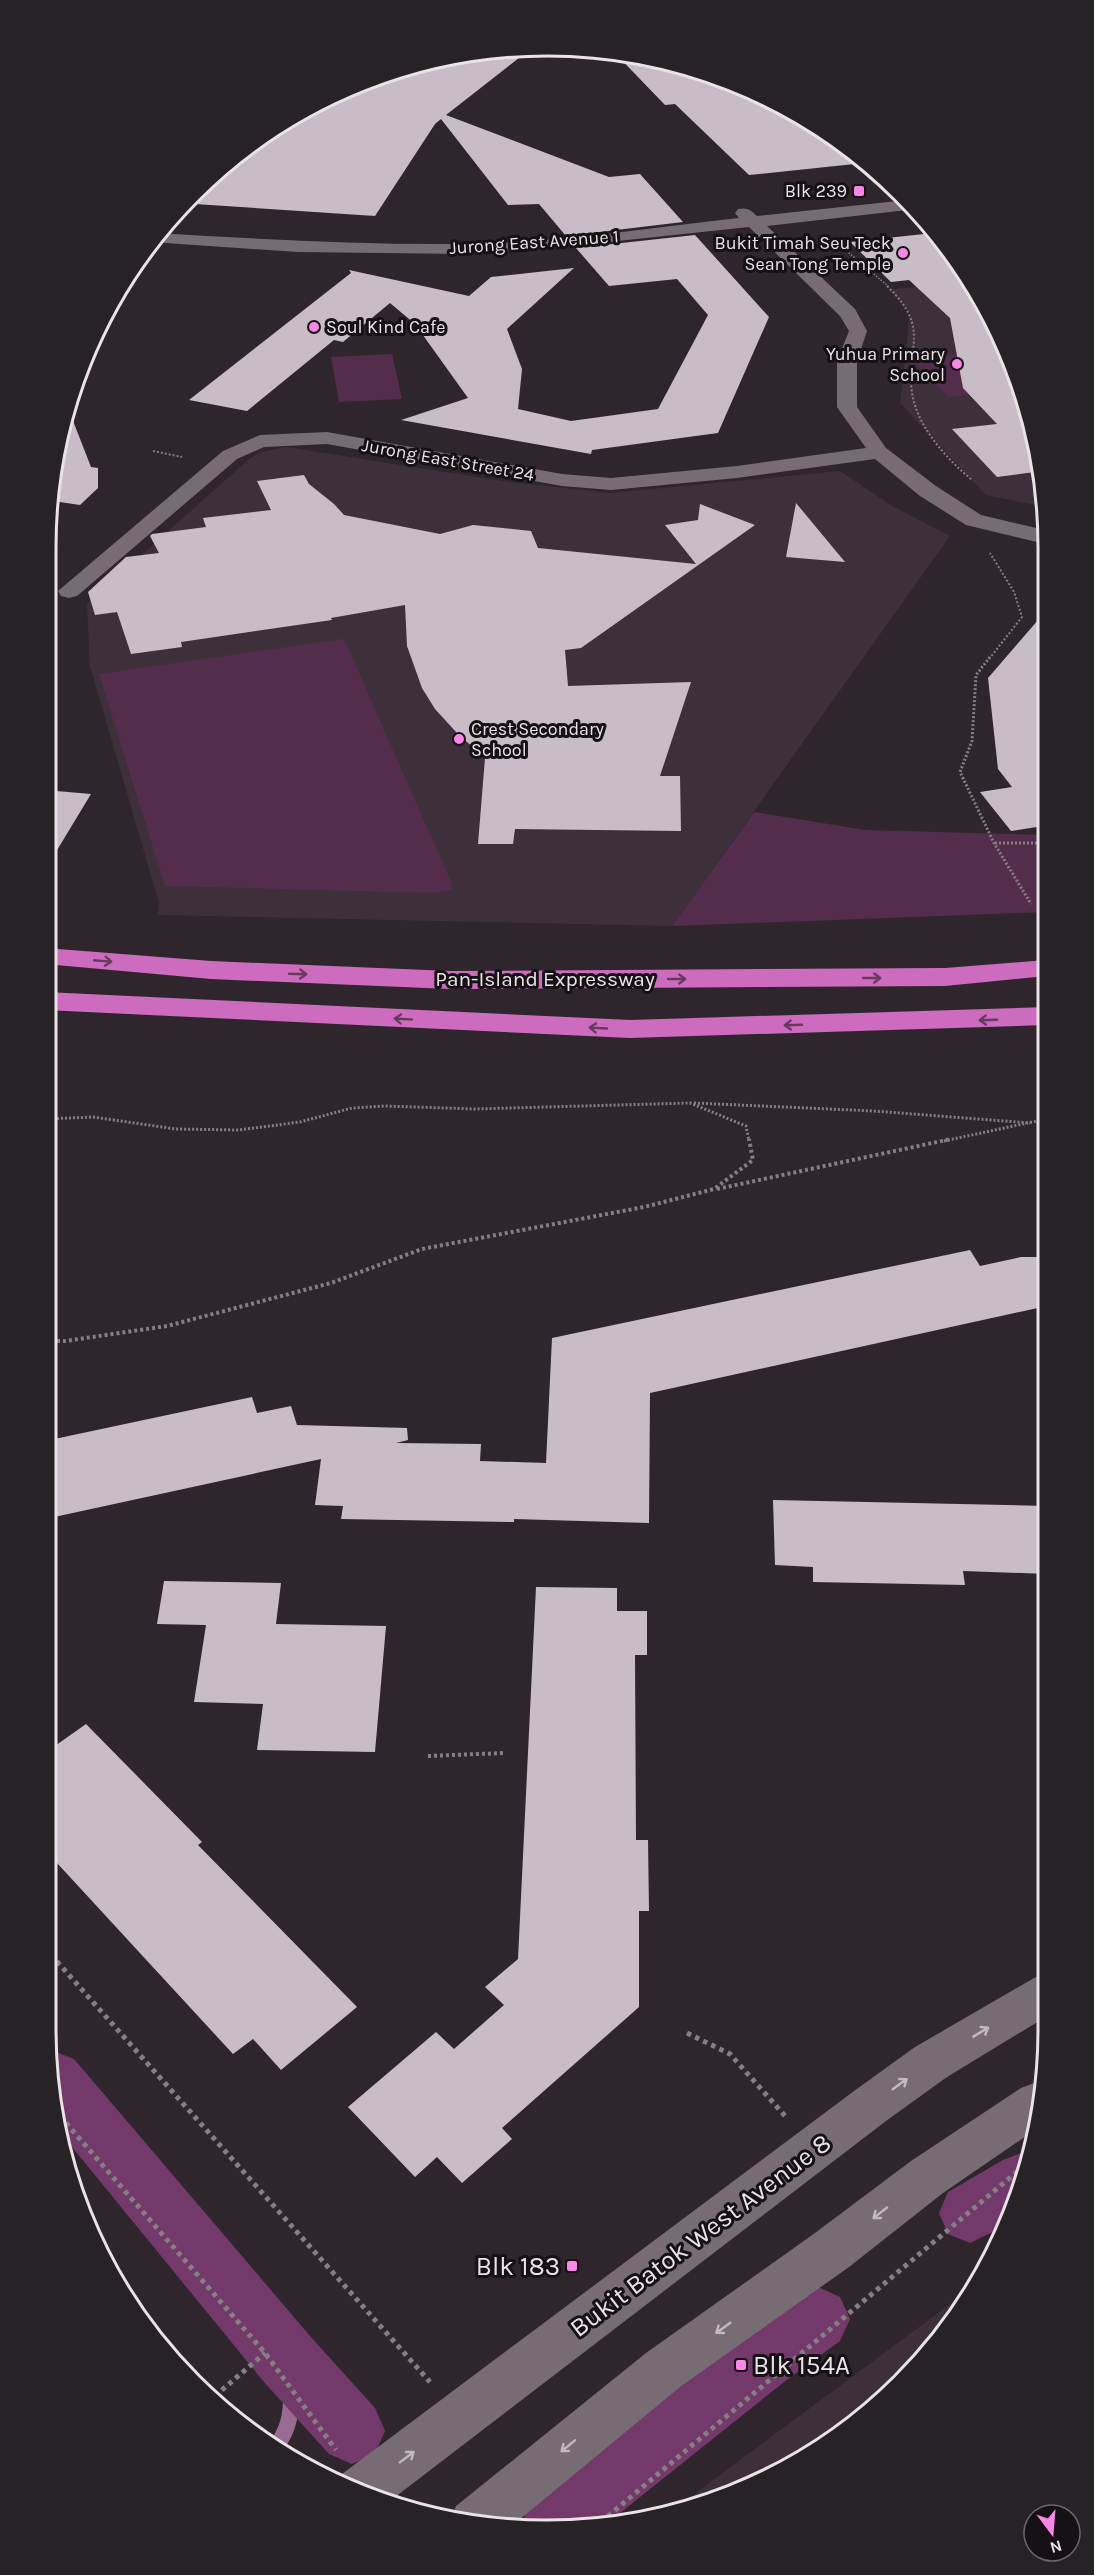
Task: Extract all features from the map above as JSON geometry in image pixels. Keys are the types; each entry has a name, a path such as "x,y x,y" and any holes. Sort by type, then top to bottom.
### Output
{"highway":[{"name":"Pan-Island Expressway","path":"56,957 211,970 450,980 945,977 1038,969"},
{"name":"Pan-Island Expressway","path":"56,1002 630,1029 1038,1016"}],"street":[{"name":"Jurong East Avenue 1","path":"164,239 297,247 464,249 533,245 893,197"},
{"name":"Jurong East Avenue 1","path":"172,229 326,237 463,240 901,206"},
{"path":"748,218 848,313 858,331 847,361 847,407 879,452 928,491 974,520 1038,535"},
{"name":"Jurong East Street 24","path":"69,591 230,454 260,441 327,438 562,480 611,484 737,472 879,452"},
{"name":"Bukit Batok West Avenue 8","path":"369,2486 870,2106 931,2062 1038,1999"},
{"path":"485,2515 663,2370 832,2250 927,2177 1032,2107"}],"path":[{"path":"833,239 892,291 903,304 913,323 911,390 918,416 936,441 969,478 978,484"},
{"path":"153,451 192,459"},
{"path":"987,550 1014,592 1022,617 976,675 972,741 960,772 994,843 1031,904"},
{"path":"994,843 1038,843"},
{"path":"56,1119 93,1117 176,1129 239,1130 300,1122 352,1108 384,1106 475,1109 690,1103 874,1111 1030,1123"},
{"path":"690,1103 746,1126 753,1160 714,1189"},
{"path":"56,1341 167,1326 331,1283 422,1249 644,1208 714,1189 1038,1121"},
{"path":"428,1756 504,1753"},
{"path":"56,1960 432,2385"},
{"path":"687,2033 730,2054 791,2122"},
{"path":"65,2121 265,2354 310,2412"},
{"path":"609,2515 1016,2173"},
{"path":"218,2393 265,2354"}],"shaded area":[{"name":"Yuhua Primary School","path":"961,282 988,330 1012,389 1029,451 1036,505 986,495 900,403 910,312 889,290"},
{"path":"963,353 1003,390 949,397 911,359"},
{"path":"392,354 402,399 339,402 331,357"},
{"name":"Crest Secondary School","path":"286,447 509,482 610,493 840,471 892,506 950,536 672,926 158,915 159,903 90,666 87,604 248,460 258,453"},
{"path":"344,639 452,884 451,890 434,893 165,886 99,674"},
{"path":"754,812 865,830 1038,835 1038,912 672,926"},
{"path":"958,2298 917,2352 895,2376 846,2418 793,2454 764,2469 688,2498"}],"building":[{"path":"520,57 446,115 609,177 640,174 683,222 566,236 539,204 508,205 441,119 435,124 375,216 195,204 223,177 274,138 330,106 359,93 420,72 483,60"},
{"path":"623,62 674,72 735,93 793,121 855,164 749,175 675,104 665,105"},
{"path":"924,234 937,248 973,301 1001,359 1022,420 1032,472 997,477 952,429 997,424 963,388 950,318 909,280 891,282 850,242"},
{"path":"695,235 769,317 718,433 592,450 591,454 401,420 468,398 415,324 390,303 343,342 334,340 247,411 189,400 351,273 349,270 469,296 491,277 574,268 507,329 522,369 518,409 571,421 658,409 708,315 677,279 609,286 576,248"},
{"path":"72,419 91,467 98,468 98,488 80,505 58,502 65,451"},
{"path":"304,475 309,484 344,515 440,534 473,525 531,531 538,548 696,564 665,525 698,520 700,504 755,525 581,648 565,650 568,686 691,682 660,776 680,776 681,831 515,829 513,844 478,844 485,758 435,709 422,688 407,646 405,605 331,618 332,620 181,642 182,647 131,654 117,612 95,615 88,592 126,557 159,553 150,536 152,534 206,527 203,518 271,510 257,481"},
{"path":"796,503 845,562 786,557"},
{"path":"1038,620 1038,827 1011,831 980,792 1012,787 998,769 988,678"},
{"path":"56,791 91,794 56,852"},
{"path":"970,1250 980,1266 1021,1257 1038,1257 1038,1308 650,1393 649,1523 514,1519 514,1522 341,1519 343,1506 315,1505 321,1459 56,1517 56,1439 252,1397 257,1413 291,1406 297,1425 407,1428 408,1440 396,1443 481,1444 480,1461 546,1463 552,1338"},
{"path":"773,1500 1038,1506 1038,1574 963,1571 965,1585 813,1582 813,1567 775,1565"},
{"path":"164,1581 281,1583 276,1624 386,1626 375,1752 257,1750 263,1704 194,1702 206,1625 157,1624"},
{"path":"536,1587 617,1588 617,1611 647,1611 647,1655 635,1655 636,1840 648,1840 649,1911 639,1911 639,2007 502,2128 512,2139 462,2183 437,2157 415,2177 348,2107 436,2032 454,2049 504,2005 485,1987 518,1959"},
{"path":"86,1724 202,1842 198,1845 357,2007 281,2070 253,2039 233,2054 56,1862 56,1745"}],"waterway":[{"path":"60,2087 287,2359 352,2431"},
{"path":"970,2213 1011,2189"},
{"path":"560,2519 761,2359 818,2319"},
{"path":"280,2441 287,2426 291,2404 287,2359"}],"place":[{"name":"Blk 239","path":"859,191"},
{"name":"Bukit Timah Seu Teck Sean Tong Temple","path":"903,253"},
{"name":"Soul Kind Cafe","path":"314,327"},
{"name":"Yuhua Primary School","path":"957,364"},
{"name":"Crest Secondary School","path":"459,739"},
{"name":"Blk 183","path":"572,2266"},
{"name":"Blk 154A","path":"741,2365"}]}
